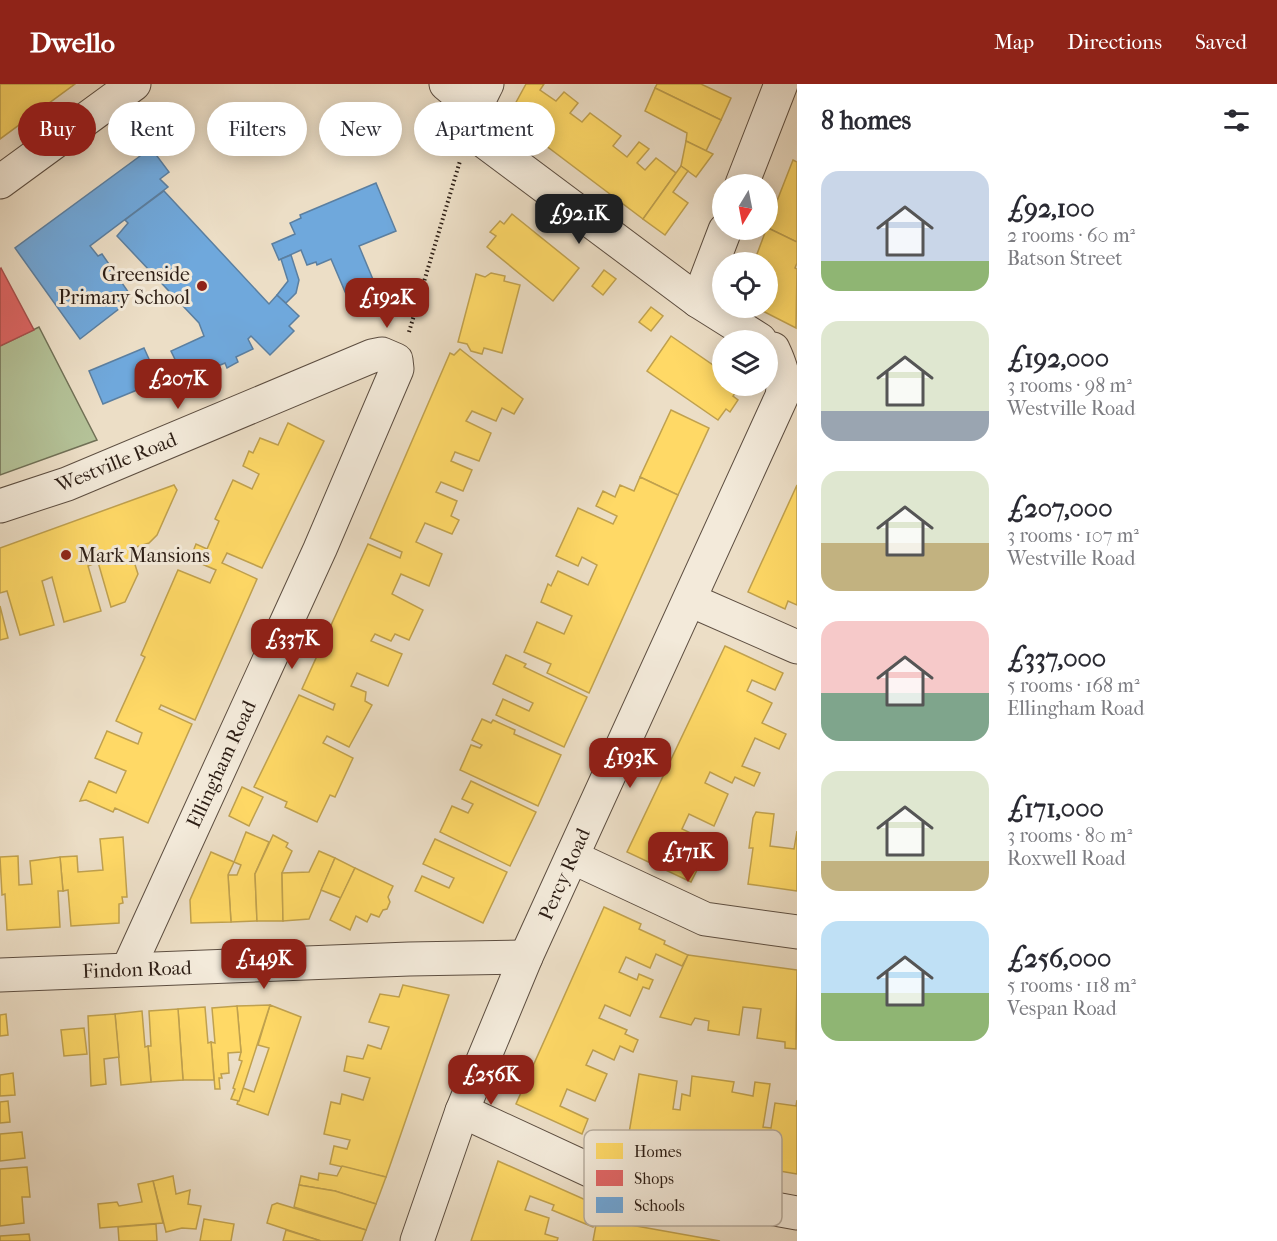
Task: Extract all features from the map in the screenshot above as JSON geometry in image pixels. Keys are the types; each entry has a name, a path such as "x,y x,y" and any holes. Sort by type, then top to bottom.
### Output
{"street":[{"path":"0,182 134,84"},
{"path":"446,84 470,102"},
{"path":"746,174 782,84"},
{"path":"503,156 698,302 744,330"},
{"path":"698,302 721,240"},
{"name":"Westville Road","path":"0,506 67,484 372,357 382,354 396,360"},
{"name":"Percy Road","path":"417,1241 462,1111 526,957 782,396 784,382 778,358"},
{"name":"Ellingham Road","path":"128,969 320,549 397,369 396,360"},
{"path":"690,600 797,647"},
{"path":"572,857 705,919 797,932"},
{"name":"Findon Road","path":"0,975 409,958 526,957"},
{"path":"462,1111 584,1168"},
{"path":"782,1210 797,1213"}],"path":[{"path":"396,360 411,328 461,156"}],"green space":[{"path":"39,327 97,440 0,475 0,346"}],"building: Homes":[{"path":"0,84 75,84 50,102 18,102 18,126 0,139"},
{"path":"526,84 544,84 540,90 556,101 564,92 578,103 570,113 582,122 590,113 621,136 613,146 627,157 639,142 649,149 637,163 645,170 656,158 676,173 643,219 555,153 555,102 516,102"},
{"path":"657,84 701,84 731,98 721,120 655,88"},
{"path":"655,88 721,120 706,151 686,141 687,133 645,111"},
{"path":"686,141 713,154 696,177 681,166"},
{"path":"793,160 797,162 797,242 778,233 778,198"},
{"path":"681,166 688,171 673,192 688,203 665,235 643,219"},
{"path":"512,214 579,268 553,301 487,247 496,236 490,232 500,221 504,224"},
{"path":"778,233 797,242 796,328 776,318 778,252 758,252 762,240 778,240"},
{"path":"604,270 616,279 603,295 592,286"},
{"path":"491,273 505,276 504,281 520,285 502,353 484,348 482,354 471,351 467,344 458,342 476,274 485,277"},
{"path":"651,307 663,316 651,331 639,322"},
{"path":"671,336 712,364 712,396 733,396 738,400 730,412 726,409 718,420 647,371"},
{"path":"460,349 523,399 514,414 502,408 496,421 472,411 466,421 491,433 479,461 455,452 451,461 472,470 463,491 441,482 436,492 457,501 451,516 459,520 452,534 425,523 416,542 442,554 429,586 401,574 392,594 423,610 409,640 395,634 391,641 375,634 371,641 402,654 388,686 357,673 351,686 366,692 365,701 372,705 349,747 327,736 323,743 353,758 335,797 330,795 317,822 285,807 287,802 254,787 299,695 333,710 335,704 302,689 368,544 400,558 402,552 370,538 450,353 454,355"},
{"path":"671,410 709,428 678,495 640,477"},
{"path":"288,423 324,441 262,568 227,553 222,563 257,579 195,720 161,705 159,709 192,724 148,823 115,808 113,812 86,800 80,801 89,781 116,793 126,771 95,758 107,731 138,744 142,733 116,721 145,657 141,655 178,570 210,583 216,570 190,559 196,544 207,549 219,521 215,519 233,480 252,489 259,474 243,466 249,451 253,453 260,438 278,445"},
{"path":"640,477 678,495 589,693 547,673 551,664 524,652 537,622 564,634 572,616 541,602 548,584 551,586 558,571 588,585 597,565 582,557 578,566 556,556 578,508 613,524 617,516 596,506 603,491 615,497 620,485 634,491"},
{"name":"Mark Mansions","path":"174,485 177,490 157,535 149,543 130,549 138,574 125,602 111,607 98,562 88,566 101,611 64,622 52,577 42,581 54,625 20,635 7,591 0,593 0,548"},
{"path":"797,485 797,605 788,601 785,609 748,592"},
{"path":"0,606 8,638 0,640"},
{"path":"725,646 783,673 775,690 752,680 747,691 772,703 762,723 786,734 779,749 755,738 742,766 760,773 754,786 735,777 732,783 710,772 705,783 728,794 714,826 689,814 682,829 714,844 706,860 677,846 673,853 699,866 691,882 627,852"},
{"path":"506,655 526,664 524,667 587,697 564,747 496,715 503,699 529,711 533,703 493,684"},
{"path":"482,719 491,723 493,720 515,730 514,734 561,755 538,806 460,770 471,745 480,748 482,745 472,740"},
{"path":"471,781 536,812 510,866 440,832 452,806 468,813 473,804 462,799"},
{"path":"242,787 263,797 249,826 229,816"},
{"path":"756,812 774,814 770,846 794,849 797,831 797,891 748,884 753,848 749,848"},
{"path":"246,832 269,842 255,874 257,921 231,922 228,875 237,875 241,865 234,862"},
{"path":"273,835 288,843 286,847 292,851 282,873 283,921 257,921 255,874"},
{"path":"123,837 127,897 122,897 123,903 119,904 119,923 71,926 68,890 63,891 60,857 77,856 78,872 103,870 100,839"},
{"path":"435,839 507,872 483,923 415,891 422,876 449,888 454,878 423,864"},
{"path":"319,851 335,858 309,919 283,921 282,873 309,872"},
{"path":"211,852 234,862 228,875 231,922 191,923 190,900"},
{"path":"18,856 19,885 32,884 30,861 60,857 63,891 58,891 60,927 7,930 0,857"},
{"path":"335,858 355,868 341,898 321,890"},
{"path":"355,868 393,886 388,897 390,902 387,909 383,910 379,917 371,914 367,922 356,916 350,930 330,920"},
{"path":"604,907 641,924 639,929 688,955 682,966 656,954 650,968 626,957 619,972 637,980 639,974 653,980 649,989 643,987 630,1016 605,1005 599,1018 627,1030 625,1034 638,1040 633,1052 620,1046 614,1060 593,1050 586,1065 607,1074 595,1101 567,1089 560,1106 588,1119 582,1134 516,1104"},
{"path":"688,955 797,970 796,1049 785,1048 785,1042 757,1038 761,1009 743,1007 739,1035 708,1030 709,1021 695,1018 691,1025 660,1017"},
{"path":"403,985 449,995 386,1177 330,1164 334,1146 347,1149 350,1140 324,1134 331,1102 340,1104 342,1094 363,1100 370,1078 344,1071 347,1056 363,1059 368,1045 381,1049 389,1027 369,1022 380,994 399,997"},
{"path":"270,1005 301,1017 268,1115 237,1104 243,1088 254,1092 269,1048 258,1045"},
{"path":"270,1005 239,1101 231,1099 242,1061 239,1060 241,1052 237,1006"},
{"path":"237,1006 241,1052 228,1053 229,1073 221,1074 220,1089 215,1089 211,1042 215,1043 212,1008"},
{"path":"205,1007 214,1080 183,1080 178,1009"},
{"path":"178,1009 183,1080 151,1082 148,1046 151,1046 149,1011"},
{"path":"142,1011 151,1082 121,1085 115,1014"},
{"path":"6,1014 8,1035 0,1036 0,1015"},
{"path":"115,1014 119,1057 104,1059 106,1084 91,1086 88,1016"},
{"path":"84,1028 87,1054 64,1056 61,1030"},
{"path":"13,1073 15,1095 0,1096 0,1075"},
{"path":"639,1074 677,1081 673,1109 680,1110 682,1094 690,1096 692,1076 734,1082 732,1092 753,1096 755,1082 770,1084 763,1127 771,1128 775,1103 796,1106 797,1100 797,1174 782,1171 782,1130 630,1130"},
{"path":"8,1101 10,1122 0,1123 0,1102"},
{"path":"22,1132 25,1158 0,1161 0,1134"},
{"path":"498,1161 584,1199 584,1223 552,1210 554,1205 530,1196 525,1210 549,1218 545,1234 558,1238 557,1241 471,1241"},
{"path":"342,1166 386,1177 376,1204 335,1191 299,1185 301,1176 318,1180 319,1173 337,1176"},
{"path":"27,1167 30,1197 22,1197 24,1223 0,1226 0,1169"},
{"path":"173,1176 176,1194 190,1190 188,1204 201,1206 196,1229 182,1228 166,1232 153,1181"},
{"path":"153,1181 163,1223 100,1228 98,1204 117,1202 119,1206 142,1202 138,1184"},
{"path":"299,1185 335,1191 376,1204 366,1230 294,1207"},
{"path":"277,1203 366,1230 362,1241 321,1241 267,1223 272,1205"},
{"path":"204,1219 234,1224 231,1241 200,1241"},
{"path":"156,1224 157,1241 119,1241 118,1227"},
{"path":"596,1226 636,1226 720,1241 593,1241"},
{"path":"286,1230 321,1241 283,1241"},
{"path":"29,1234 30,1241 0,1241 0,1236"}],"building: Shops":[{"path":"0,269 34,330 0,346"}],"building: Schools":[{"path":"140,156 157,156 169,172 160,179 168,187 90,246 98,256 102,254 129,293 117,303 120,308 80,339 15,248"},
{"path":"376,183 396,231 359,246 377,289 349,301 331,259 317,265 316,262 307,265 301,250 279,260 272,244 295,234 290,223 301,218 300,215"},
{"path":"164,191 269,304 277,295 299,316 289,326 294,331 270,355 251,336 248,339 253,349 236,357 238,362 227,368 225,363 185,380 171,351 204,336 199,323 117,236 128,223 125,220"},
{"path":"291,255 299,280 296,293 286,303 277,295 288,281 281,259"},
{"path":"144,348 159,381 103,404 89,371"}],"place":[{"name":"Greenside Primary School","path":"202,286"},
{"name":"Mark Mansions","path":"66,555"}]}
